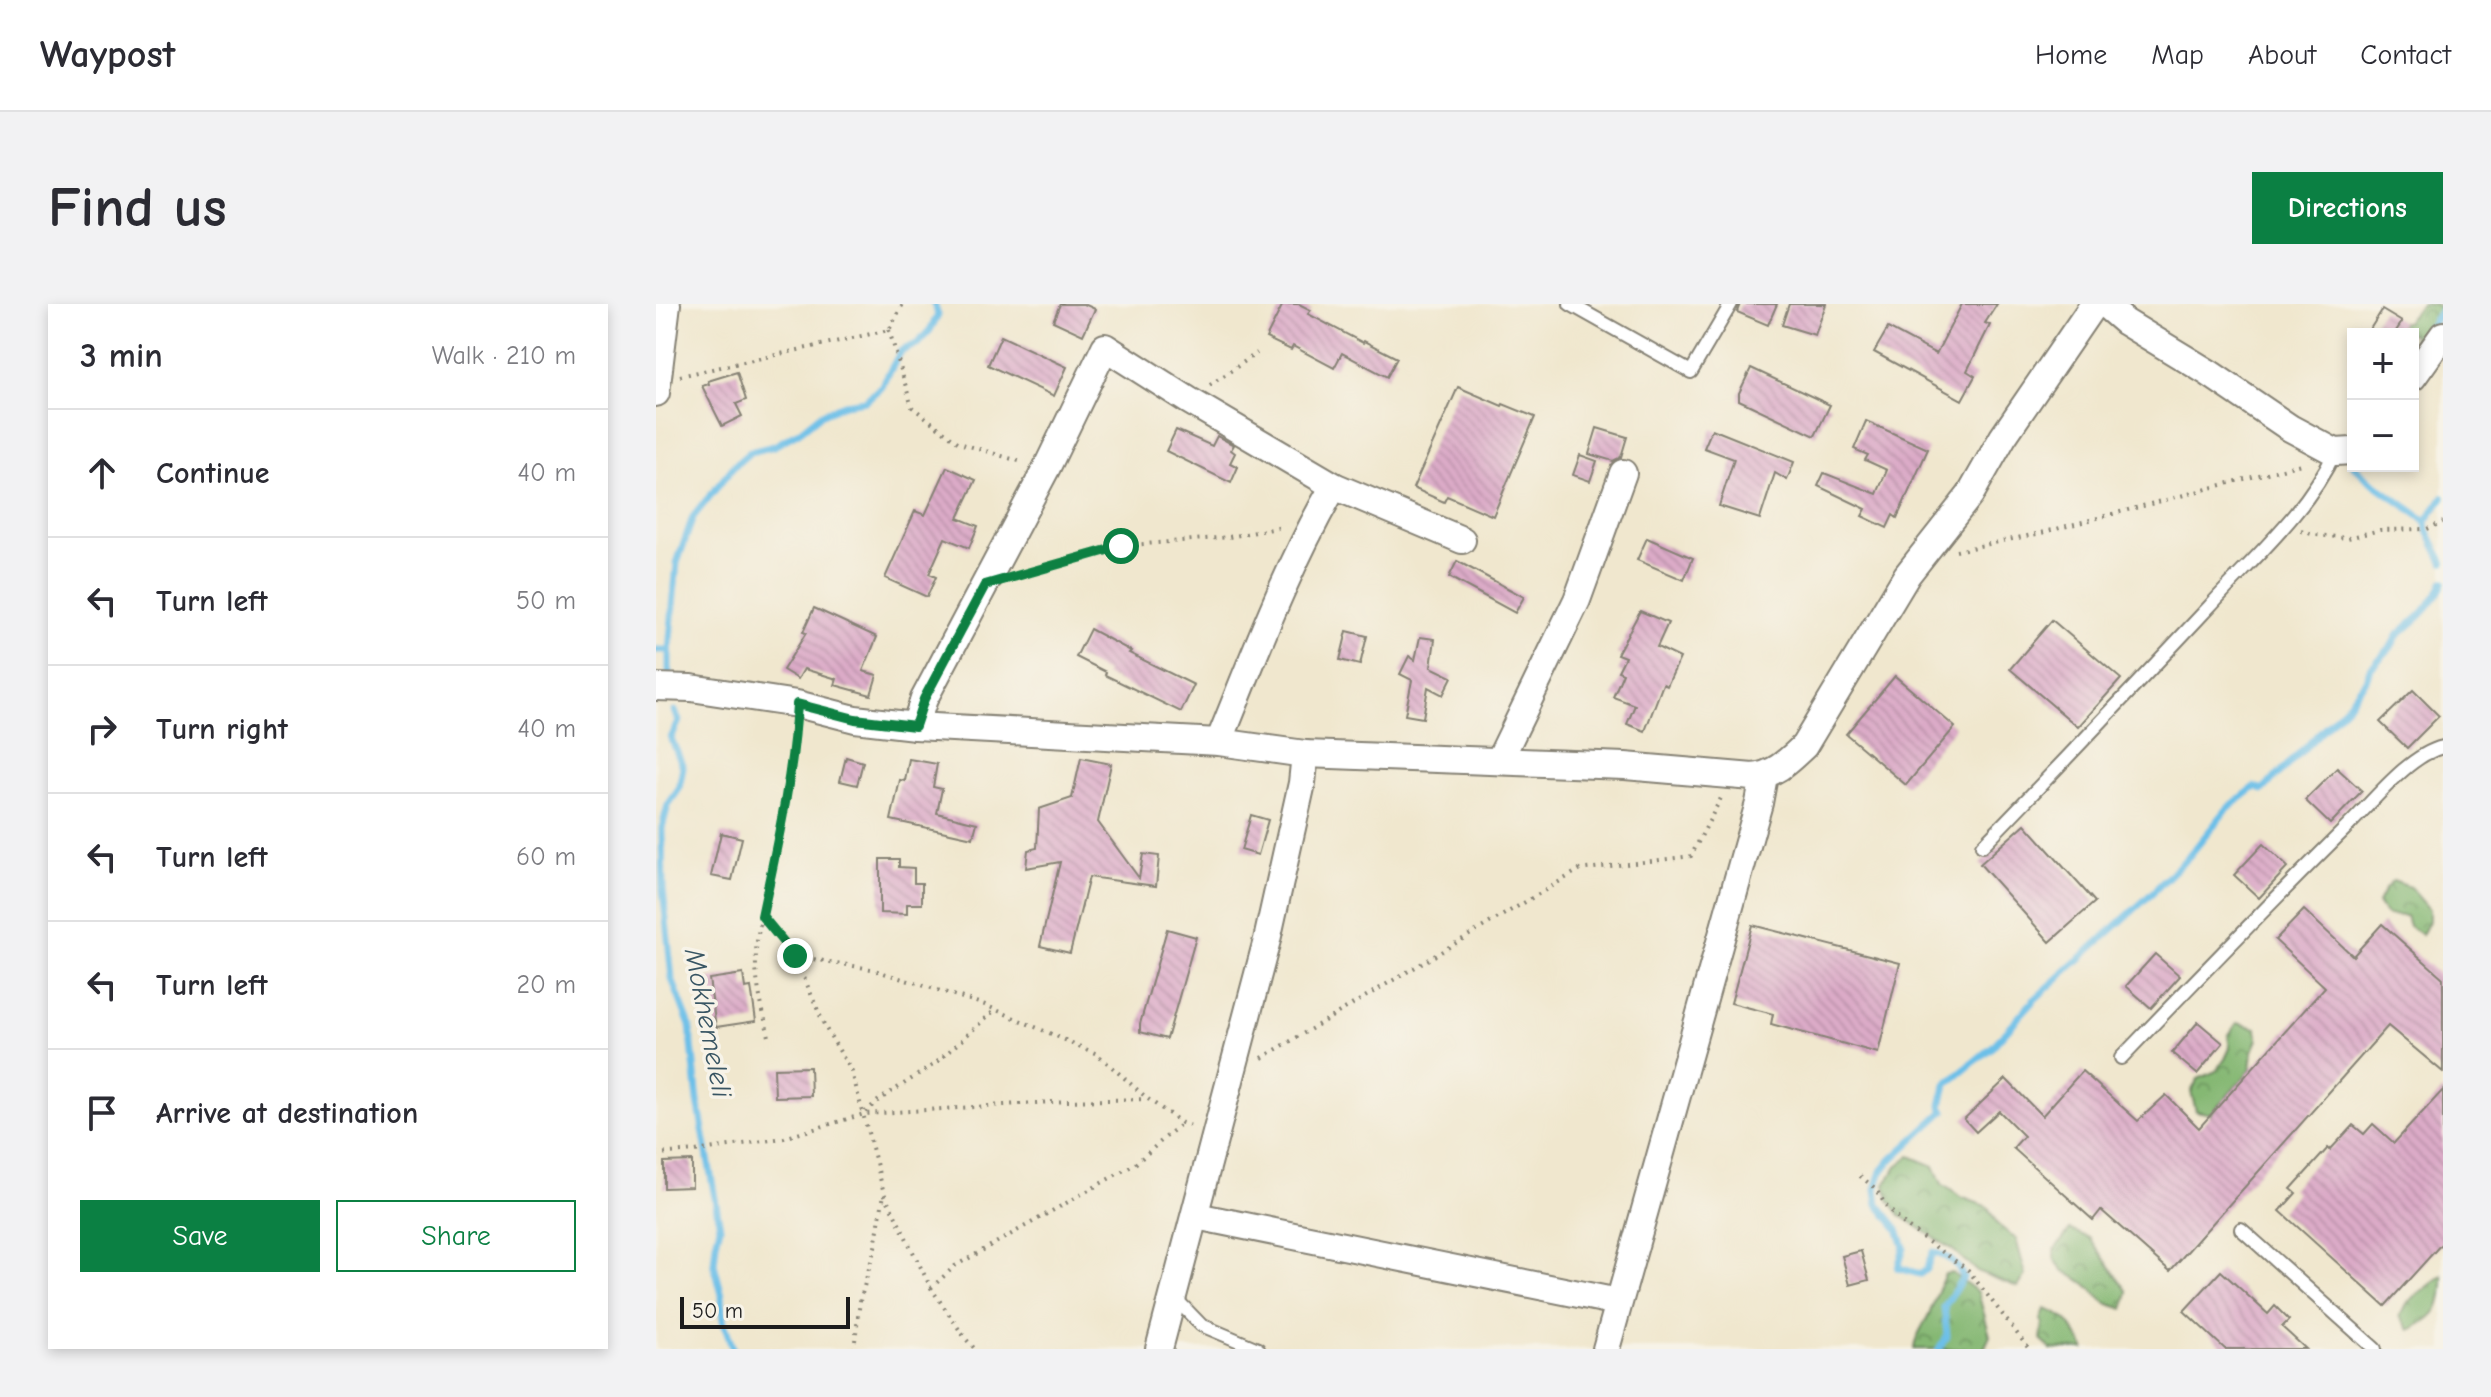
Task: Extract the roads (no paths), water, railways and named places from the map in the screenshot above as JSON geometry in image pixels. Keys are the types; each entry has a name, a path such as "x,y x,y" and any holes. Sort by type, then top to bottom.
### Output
{"street":[{"path":"657,387 667,304"},
{"path":"656,687 691,688 797,704 855,719 915,726 1219,742 1305,754 1625,766 1758,776 1781,768 1804,746 1907,575 1970,495 2003,437 2094,304"},
{"path":"2104,304 2125,322 2209,373 2290,428 2344,451"},
{"path":"2419,369 2443,335"},
{"path":"915,726 924,699 1046,469 1105,347 1334,486 1462,540"},
{"path":"1499,761 1577,600 1623,473"},
{"path":"1219,742 1277,601 1313,522 1334,486"},
{"path":"1159,1349 1267,940 1302,783 1305,754"},
{"path":"1606,1349 1759,803 1758,776"},
{"path":"1196,1216 1618,1302"}],"lane":[{"path":"1570,304 1691,372 1731,304"},
{"path":"1982,846 2285,527 2344,451"},
{"path":"2121,1058 2407,768 2430,750 2443,747"},
{"path":"2241,1229 2375,1349"},
{"path":"1173,1296 1201,1325 1258,1349"}],"waterway":[{"path":"669,650 677,563 693,517 734,466 750,452 774,446 820,415 844,404 865,401 881,387 901,351 917,344 930,330 938,315 934,304"},
{"path":"2419,344 2443,307"},
{"path":"2360,472 2426,521"},
{"path":"2443,498 2426,521 2443,562"},
{"path":"1939,1349 1947,1335 1944,1307 1963,1277 1951,1261 1933,1252 1926,1269 1920,1274 1898,1268 1904,1247 1898,1229 1878,1204 1876,1189 1882,1171 1944,1111 1941,1105 1946,1085 1992,1047 2034,1000 2148,897 2189,856 2228,808 2255,787 2263,790 2348,704 2366,680 2370,669 2397,636 2421,615 2443,582"},
{"name":"Mokhemeleli","path":"656,650 669,650 669,674"},
{"name":"Mokhemeleli","path":"675,711 679,721 671,738 683,767 679,789 668,805 662,828 663,889 672,979 690,1026 698,1101 720,1227 714,1264 722,1295 723,1320 733,1349"}]}
